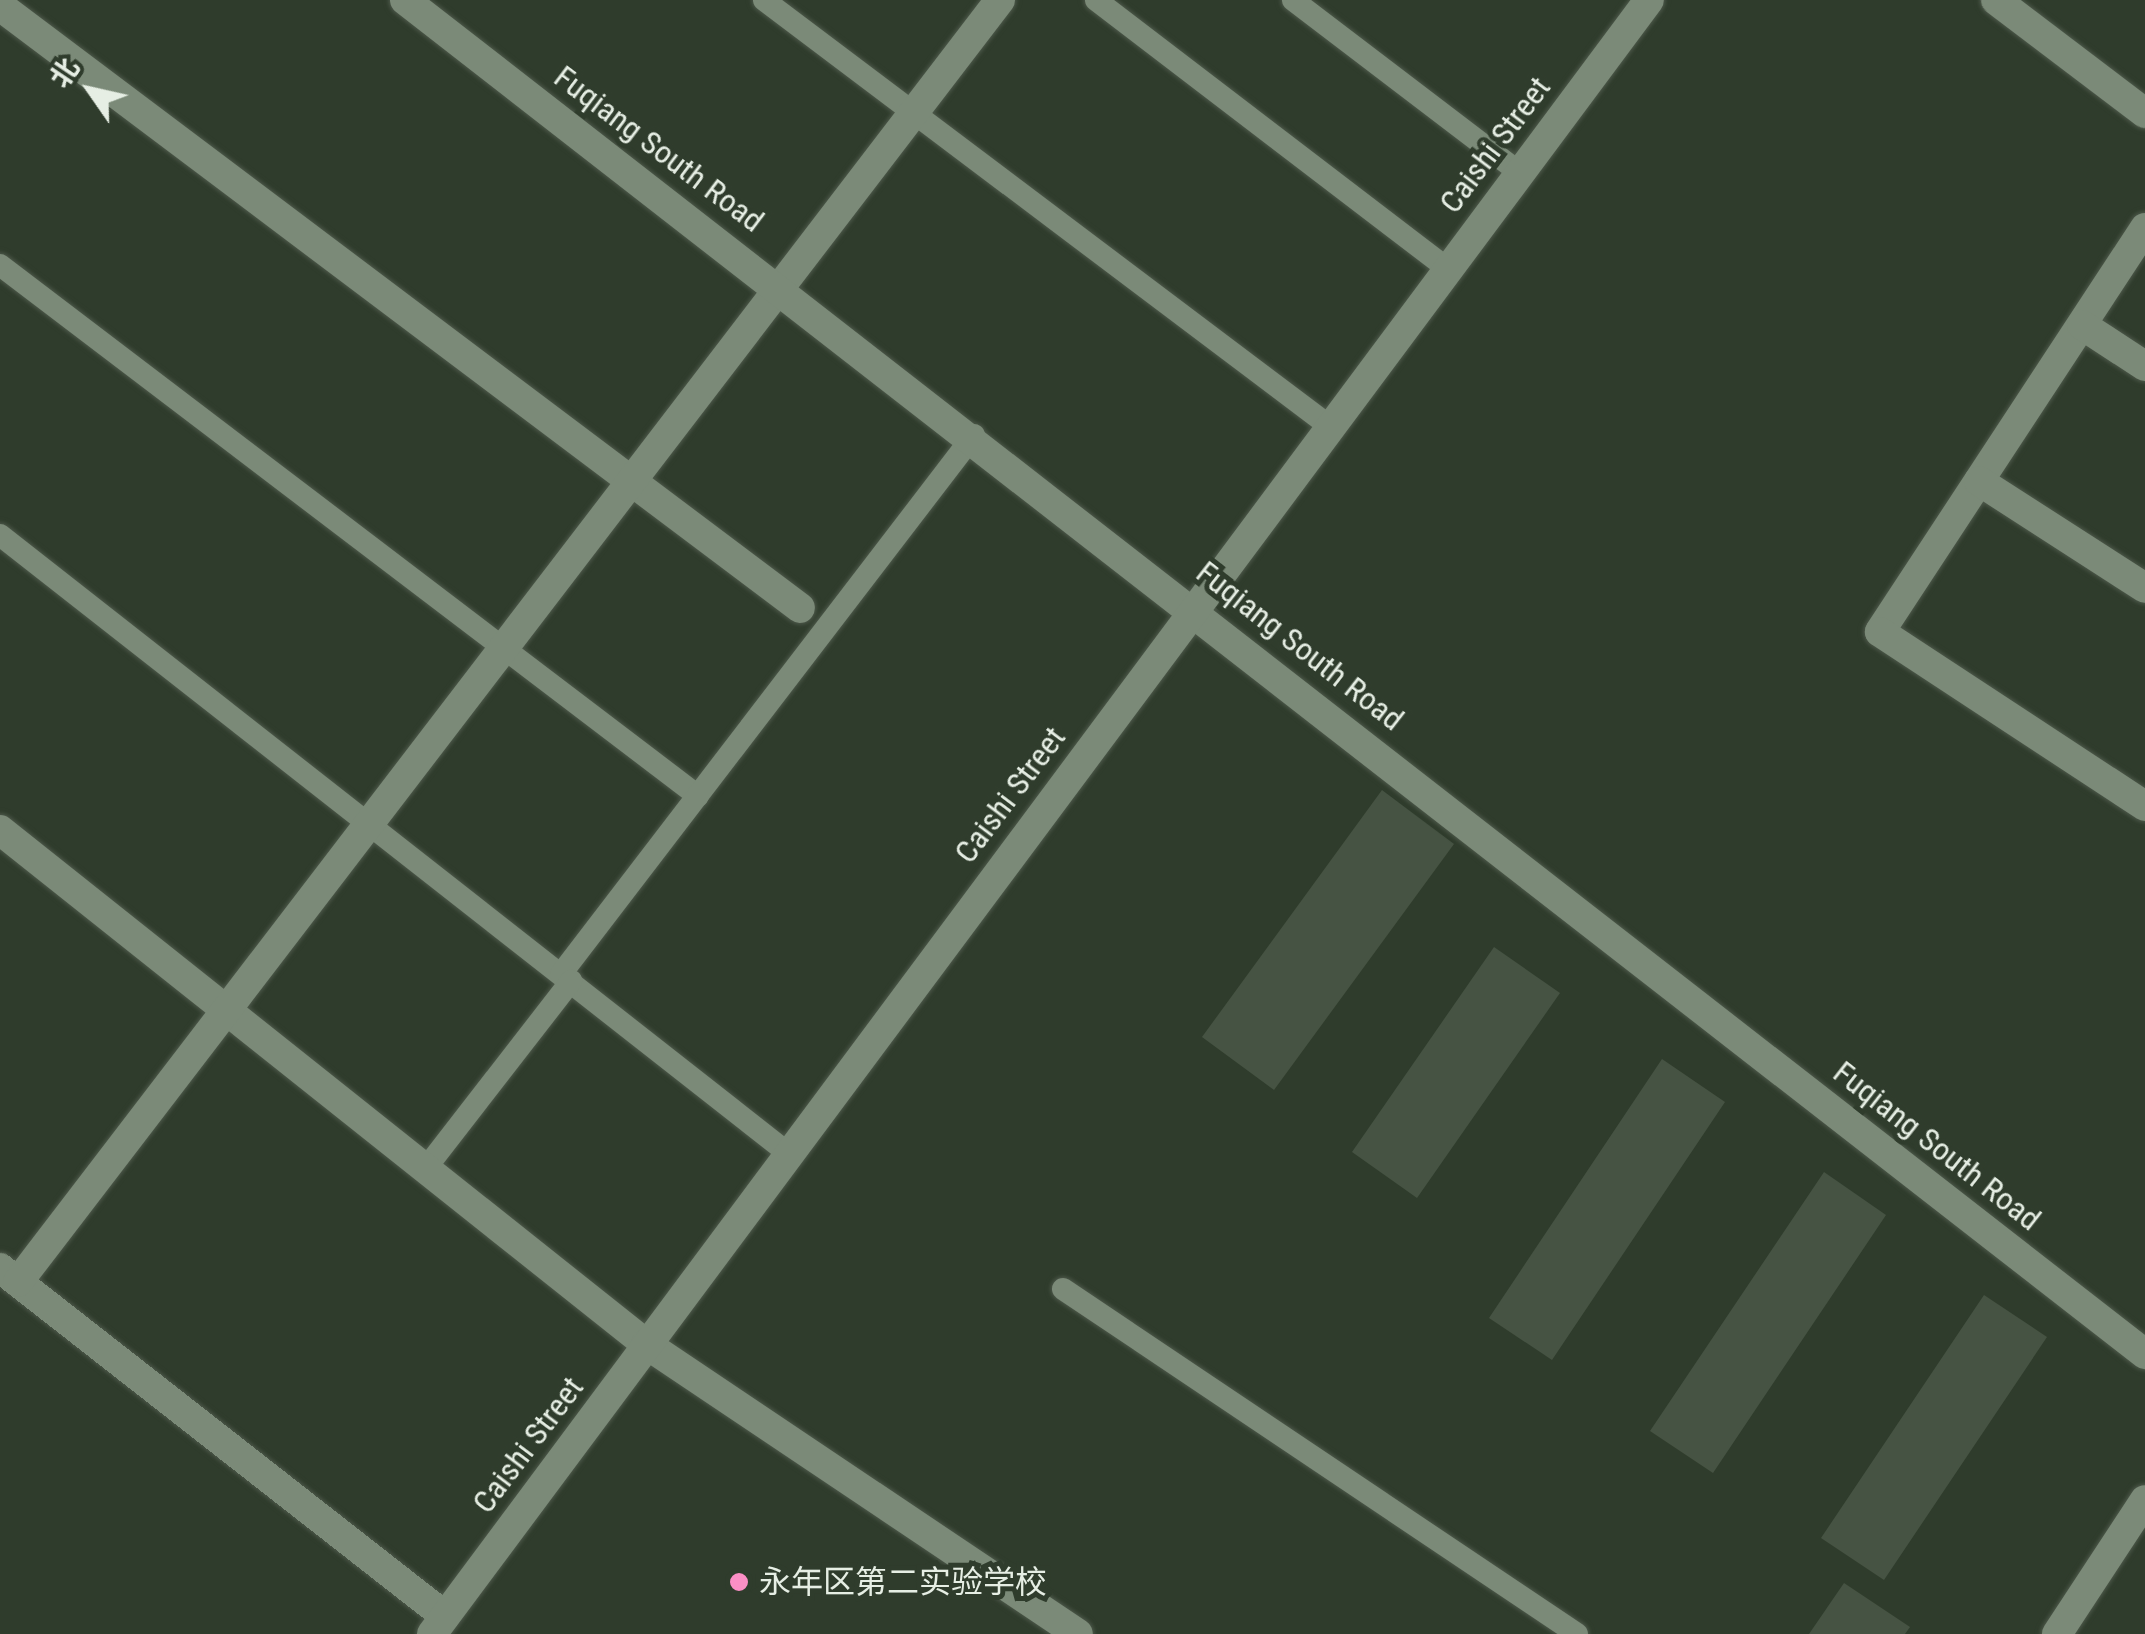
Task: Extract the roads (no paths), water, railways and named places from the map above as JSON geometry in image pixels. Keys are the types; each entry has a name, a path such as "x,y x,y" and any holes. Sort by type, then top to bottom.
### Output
{"street":[{"name":"Fuqiang South Road","path":"405,0 974,434 2145,1354"},
{"path":"438,1625 9,1275 230,1013 1000,0"},
{"path":"1996,0 2145,112"},
{"name":"Caishi Street","path":"438,1625 1519,172 1637,4"},
{"path":"0,6 800,608"},
{"path":"2145,228 1880,632 2145,806"},
{"path":"2082,325 2145,366"},
{"path":"1979,481 2145,588"},
{"path":"0,830 646,1344 1078,1634"},
{"path":"2057,1634 2145,1500"}],"lane":[{"path":"764,0 1328,426"},
{"path":"1096,0 1446,268"},
{"path":"1293,0 1519,172"},
{"path":"0,265 698,796"},
{"path":"426,1168 698,796 974,434"},
{"path":"0,535 788,1152"},
{"path":"1064,1289 1577,1634"}],"place":[{"name":"永年区第二实验学校","path":"739,1582"}]}
